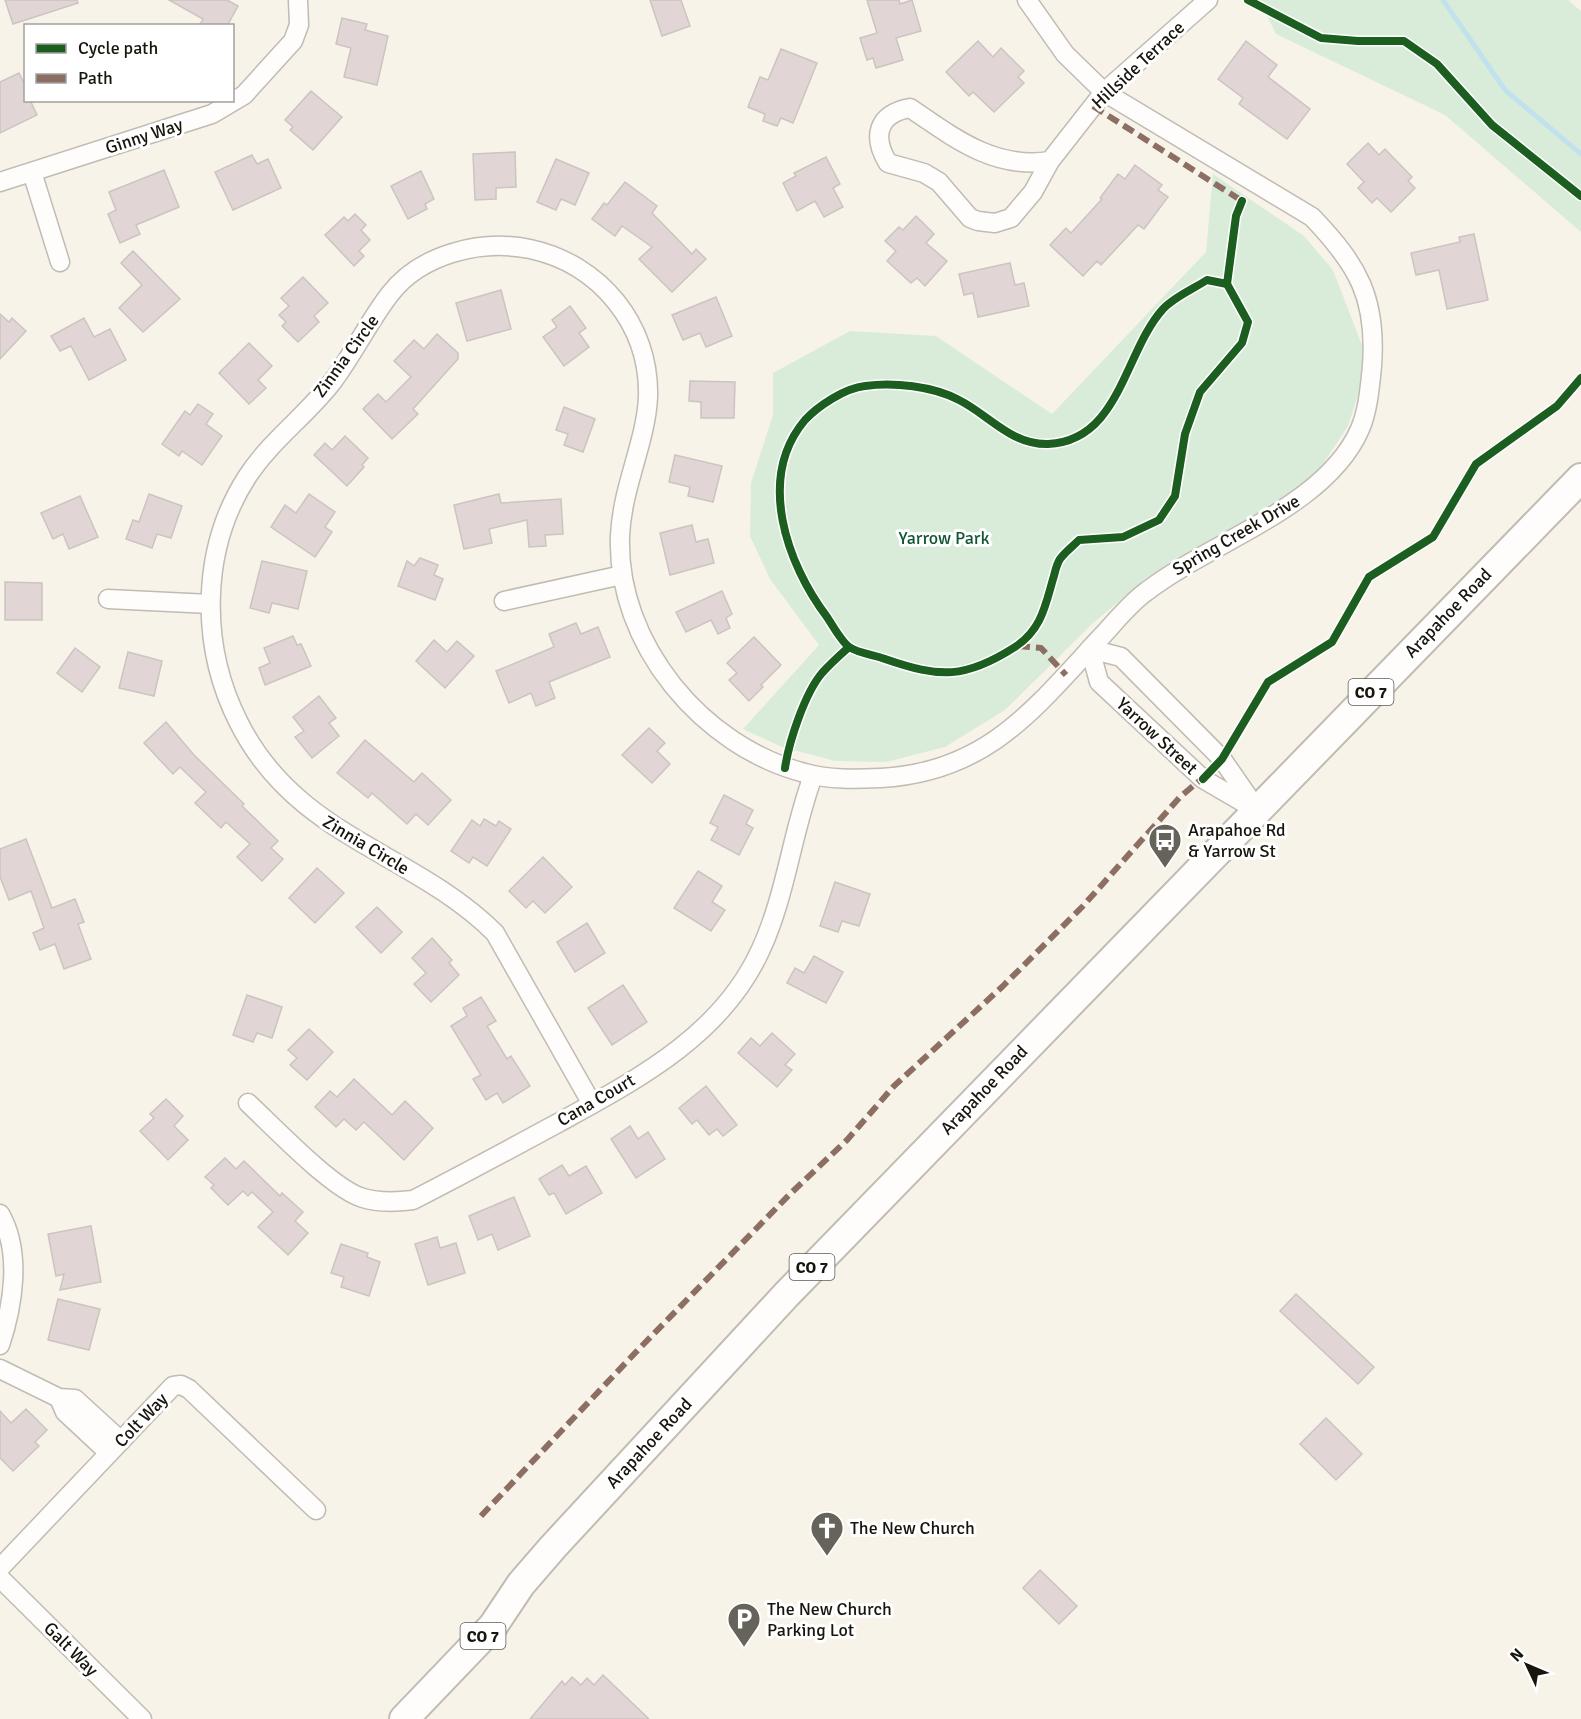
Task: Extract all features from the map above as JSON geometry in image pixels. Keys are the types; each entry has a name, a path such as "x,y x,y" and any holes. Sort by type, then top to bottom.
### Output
{"main road":[{"name":"Arapahoe Road","path":"404,1719 493,1626 521,1584 553,1547 793,1287 1581,478"}],"street":[{"name":"Ginny Way","path":"234,101 244,95 293,41 299,25 298,0"},
{"name":"Spring Creek Drive","path":"813,776 847,780 901,777 935,770 978,752 1016,727 1138,597 1169,574 1303,497 1333,469 1361,428 1371,385 1374,336 1371,313 1359,277 1338,245 1312,217 1104,92 1065,54 1028,0"},
{"name":"Hillside Terrace","path":"1050,161 1010,162 978,153 910,108 897,110 884,120 879,132 879,149 888,163 924,173 939,182 970,218 995,223 1011,218 1033,192 1050,161 1104,92 1208,0"},
{"name":"Ginny Way","path":"0,182 212,114 232,102"},
{"path":"32,172 60,262"},
{"name":"Zinnia Circle","path":"592,1104 495,933 471,910 314,813 281,784 256,753 236,719 218,669 210,604 214,560 226,517 247,477 274,442 329,386 359,345 386,299 405,277 439,257 478,247 518,247 548,253 584,270 607,289 620,304 638,339 646,367 648,397 624,496 620,541 622,575 635,620 656,662 685,700 712,726 754,754 813,776"},
{"path":"504,601 622,575"},
{"path":"108,599 210,604"},
{"name":"Yarrow Street","path":"1090,649 1121,657 1222,759 1258,811 1203,779 1099,682 1090,649"},
{"name":"Cana Court","path":"248,1103 338,1185 361,1198 387,1203 413,1200 592,1104 668,1059 708,1025 741,984 760,951 772,920 801,807 813,776"},
{"path":"0,1214 14,1254 10,1306 0,1345"},
{"path":"0,1369 59,1398 65,1412 115,1447"},
{"name":"Colt Way","path":"0,1568 173,1386 182,1385 316,1510"},
{"name":"Galt Way","path":"0,1578 142,1719"}],"green space":[{"path":"1259,0 1568,0 1581,11 1581,232 1445,115 1276,34"},
{"name":"Yarrow Park","path":"1213,174 1304,236 1333,270 1363,348 1361,386 1348,426 1321,467 1291,494 1148,577 1092,624 1005,710 945,747 886,762 835,761 782,747 743,729 819,645 770,579 750,536 751,483 773,415 773,373 850,331 936,336 1052,414 1206,252"}],"building":[{"path":"5,0 77,0 78,3 13,24"},
{"path":"169,0 227,0 238,6 228,24 200,24 203,19"},
{"path":"650,0 681,0 690,26 662,36"},
{"path":"867,0 899,0 900,4 912,0 921,31 896,38 903,60 876,68 873,58 867,60 860,38 877,33"},
{"path":"342,18 367,24 365,30 388,36 377,85 344,77 351,48 336,44"},
{"path":"978,41 993,57 1001,48 1024,71 1018,77 1024,83 994,112 973,92 969,96 946,72"},
{"path":"1246,41 1277,65 1268,77 1310,109 1287,139 1239,104 1243,98 1218,79"},
{"path":"781,49 817,63 793,123 781,118 777,126 763,121 765,114 748,107 760,77 768,80"},
{"path":"19,73 24,83 24,102 31,102 37,115 0,133 0,82"},
{"path":"311,91 342,117 313,150 290,130 293,127 285,120"},
{"path":"1368,143 1379,155 1385,149 1412,177 1408,181 1415,188 1391,212 1377,198 1372,203 1358,188 1364,182 1347,164"},
{"path":"515,152 516,187 496,188 496,199 475,200 473,154"},
{"path":"252,155 257,164 268,159 281,188 233,210 215,172"},
{"path":"826,157 840,184 833,188 843,207 824,217 815,201 797,211 783,183 796,176 794,173"},
{"path":"556,159 589,173 575,205 561,199 556,210 537,202"},
{"path":"1135,165 1162,185 1158,190 1168,197 1144,229 1138,225 1101,265 1097,261 1083,276 1050,245 1066,228 1071,233 1102,199 1100,198 1118,174 1125,179"},
{"path":"164,170 179,207 136,225 140,234 120,243 108,214 116,210 109,192"},
{"path":"421,171 434,199 425,204 427,209 408,219 391,186"},
{"path":"625,182 657,206 652,213 692,254 696,249 706,259 672,292 639,259 652,247 622,226 615,236 592,219 604,203 607,205"},
{"path":"355,214 366,225 361,230 370,240 359,251 364,256 354,266 325,235 344,217 348,221"},
{"path":"916,216 934,234 926,243 947,261 925,286 917,278 911,283 887,261 896,251 885,241 899,227 903,230"},
{"path":"1474,234 1488,300 1447,309 1439,270 1416,275 1411,253 1460,242 1459,237"},
{"path":"133,251 180,299 143,332 119,308 142,285 121,263"},
{"path":"1010,263 1015,285 1024,283 1029,306 978,317 973,293 964,295 959,274"},
{"path":"303,277 328,303 314,316 319,322 298,342 282,326 286,322 279,315 289,306 281,298"},
{"path":"501,290 511,329 467,341 456,303"},
{"path":"716,297 732,336 706,347 700,333 683,340 672,315"},
{"path":"570,306 586,328 579,333 589,347 564,366 543,337 557,327 552,320"},
{"path":"0,314 9,322 12,318 26,331 0,359"},
{"path":"84,318 94,337 110,329 126,360 89,380 71,346 60,351 51,336"},
{"path":"437,334 458,353 458,359 413,409 418,414 392,439 363,409 378,394 386,402 411,377 394,361 414,340 424,349"},
{"path":"249,343 272,366 258,380 266,388 249,404 219,373"},
{"path":"690,381 735,382 734,418 701,418 701,402 689,401"},
{"path":"198,404 213,414 206,424 222,436 202,465 182,451 179,456 162,444 185,411 190,415"},
{"path":"564,407 595,419 583,452 564,445 568,434 556,430"},
{"path":"345,436 368,458 362,465 364,467 347,486 314,455 325,443 332,450"},
{"path":"675,455 722,466 713,502 688,496 690,487 669,482"},
{"path":"149,494 182,506 171,538 157,534 152,548 126,539 133,520 139,522"},
{"path":"309,494 335,512 325,527 332,532 315,557 271,527 285,505 296,513"},
{"path":"499,494 501,503 561,499 563,534 545,535 546,546 529,547 527,520 489,529 492,543 464,549 454,505"},
{"path":"80,496 98,537 69,549 63,534 53,539 41,513"},
{"path":"692,525 696,542 708,539 714,563 670,575 660,533"},
{"path":"420,558 438,565 434,575 443,579 435,600 398,586 407,561 414,566"},
{"path":"262,561 307,571 298,609 272,603 269,613 250,608"},
{"path":"5,582 42,583 42,620 5,620"},
{"path":"722,591 732,614 726,618 730,628 718,634 711,620 686,632 676,612"},
{"path":"576,623 581,634 598,627 610,657 549,682 555,698 536,706 531,693 509,703 496,671 554,647 549,634"},
{"path":"293,636 297,645 301,644 311,666 265,685 259,668 270,663 264,648"},
{"path":"754,637 781,665 749,701 729,680 737,673 727,663"},
{"path":"434,640 447,652 457,641 474,656 445,688 416,661"},
{"path":"75,648 100,667 82,692 57,673"},
{"path":"128,652 162,661 154,696 119,688"},
{"path":"319,696 336,718 329,723 339,736 312,758 295,737 304,731 293,717"},
{"path":"166,722 194,755 244,804 242,806 278,841 271,848 283,859 262,881 237,857 250,844 226,822 221,828 195,803 206,792 180,767 173,774 144,743"},
{"path":"649,728 665,743 657,751 670,764 652,783 622,755"},
{"path":"365,740 414,782 422,773 451,800 428,825 416,814 407,824 372,793 368,798 337,773"},
{"path":"724,795 753,810 746,824 753,828 739,855 711,840 718,827 710,823"},
{"path":"484,819 496,826 499,821 511,829 487,866 473,857 469,863 451,851 472,820 480,826"},
{"path":"26,839 52,908 75,899 84,922 78,924 91,959 64,969 55,944 40,950 33,933 44,928 31,891 9,900 0,877 0,849"},
{"path":"543,857 572,887 545,913 533,901 526,908 509,891"},
{"path":"317,868 344,893 315,923 289,898"},
{"path":"698,871 722,886 712,902 725,910 711,931 674,908"},
{"path":"835,882 870,894 859,926 842,921 838,932 820,926"},
{"path":"377,907 402,932 381,953 356,927"},
{"path":"587,923 605,953 575,972 557,942"},
{"path":"432,938 452,960 449,963 459,975 431,1002 414,984 426,973 412,958"},
{"path":"814,956 843,972 826,1003 787,983 795,968 804,973"},
{"path":"623,985 647,1022 612,1045 588,1008"},
{"path":"247,995 282,1007 272,1038 257,1033 253,1042 233,1035"},
{"path":"481,997 496,1021 487,1026 507,1059 511,1056 530,1086 503,1103 497,1093 486,1100 473,1079 481,1075 451,1026 467,1016 463,1008"},
{"path":"309,1029 333,1052 307,1080 290,1065 297,1058 288,1050"},
{"path":"772,1033 795,1054 785,1065 792,1070 777,1087 738,1053 751,1038 760,1046"},
{"path":"354,1079 392,1115 405,1101 433,1128 404,1160 364,1122 356,1130 344,1119 336,1127 315,1107 330,1091 337,1097"},
{"path":"706,1086 737,1125 723,1136 717,1129 709,1135 697,1120 692,1124 679,1108"},
{"path":"166,1099 183,1116 174,1126 188,1140 168,1160 140,1131 154,1118 150,1114"},
{"path":"630,1126 638,1139 648,1132 665,1159 636,1178 611,1139"},
{"path":"225,1158 236,1169 244,1161 280,1196 282,1193 303,1212 295,1221 308,1233 288,1255 258,1227 273,1212 252,1192 248,1196 243,1191 228,1205 211,1188 214,1185 205,1177"},
{"path":"562,1165 569,1176 586,1166 602,1193 566,1214 554,1193 549,1195 539,1179"},
{"path":"514,1197 530,1236 498,1250 492,1234 478,1240 469,1216"},
{"path":"91,1226 101,1282 60,1290 64,1274 56,1276 48,1234"},
{"path":"437,1237 440,1248 456,1243 465,1273 428,1285 415,1244"},
{"path":"341,1244 368,1253 367,1257 380,1262 369,1296 341,1287 344,1277 331,1273"},
{"path":"1296,1294 1374,1367 1358,1384 1280,1311"},
{"path":"58,1299 100,1309 89,1350 48,1340"},
{"path":"26,1409 47,1430 35,1442 39,1446 13,1471 0,1458 0,1411 11,1423"},
{"path":"1326,1418 1362,1454 1336,1480 1300,1444"},
{"path":"1040,1570 1077,1606 1059,1624 1023,1588"},
{"path":"603,1675 649,1719 530,1719 562,1681 565,1685 572,1677 581,1685 587,1678 594,1685"}],"waterway":[{"path":"1443,0 1505,90 1581,154"}],"marked path":[{"path":"1093,106 1242,201 1241,205"},
{"path":"1018,646 1041,648 1066,675"},
{"path":"481,1516 635,1353 790,1194 847,1140 894,1086 1003,986 1083,906 1180,797 1205,776"}],"cycle path":[{"path":"1248,0 1321,38 1404,41 1437,64 1492,125 1581,196"},
{"path":"1227,284 1236,216 1242,201"},
{"path":"1207,280 1227,284 1248,322 1242,343 1200,392 1185,434 1175,496 1159,520 1123,537 1079,540 1059,561 1041,617 1031,633 1015,647 981,665 952,672 921,670 861,652 846,644 813,596 800,572 783,520 780,494 782,468 790,443 805,420 824,404 857,387 900,385 925,388 949,395 1023,440 1048,444 1072,439 1091,428 1106,411 1118,392 1150,327 1163,309 1207,280"},
{"path":"1203,779 1222,759 1268,682 1332,642 1369,577 1433,537 1476,464 1557,406 1581,378"},
{"path":"785,768 794,731 810,692 822,673 849,647"}],"place":[{"name":"Arapahoe Rd & Yarrow St","path":"1165,869"},
{"name":"The New Church","path":"827,1557"},
{"name":"The New Church Parking Lot","path":"744,1648"}]}
